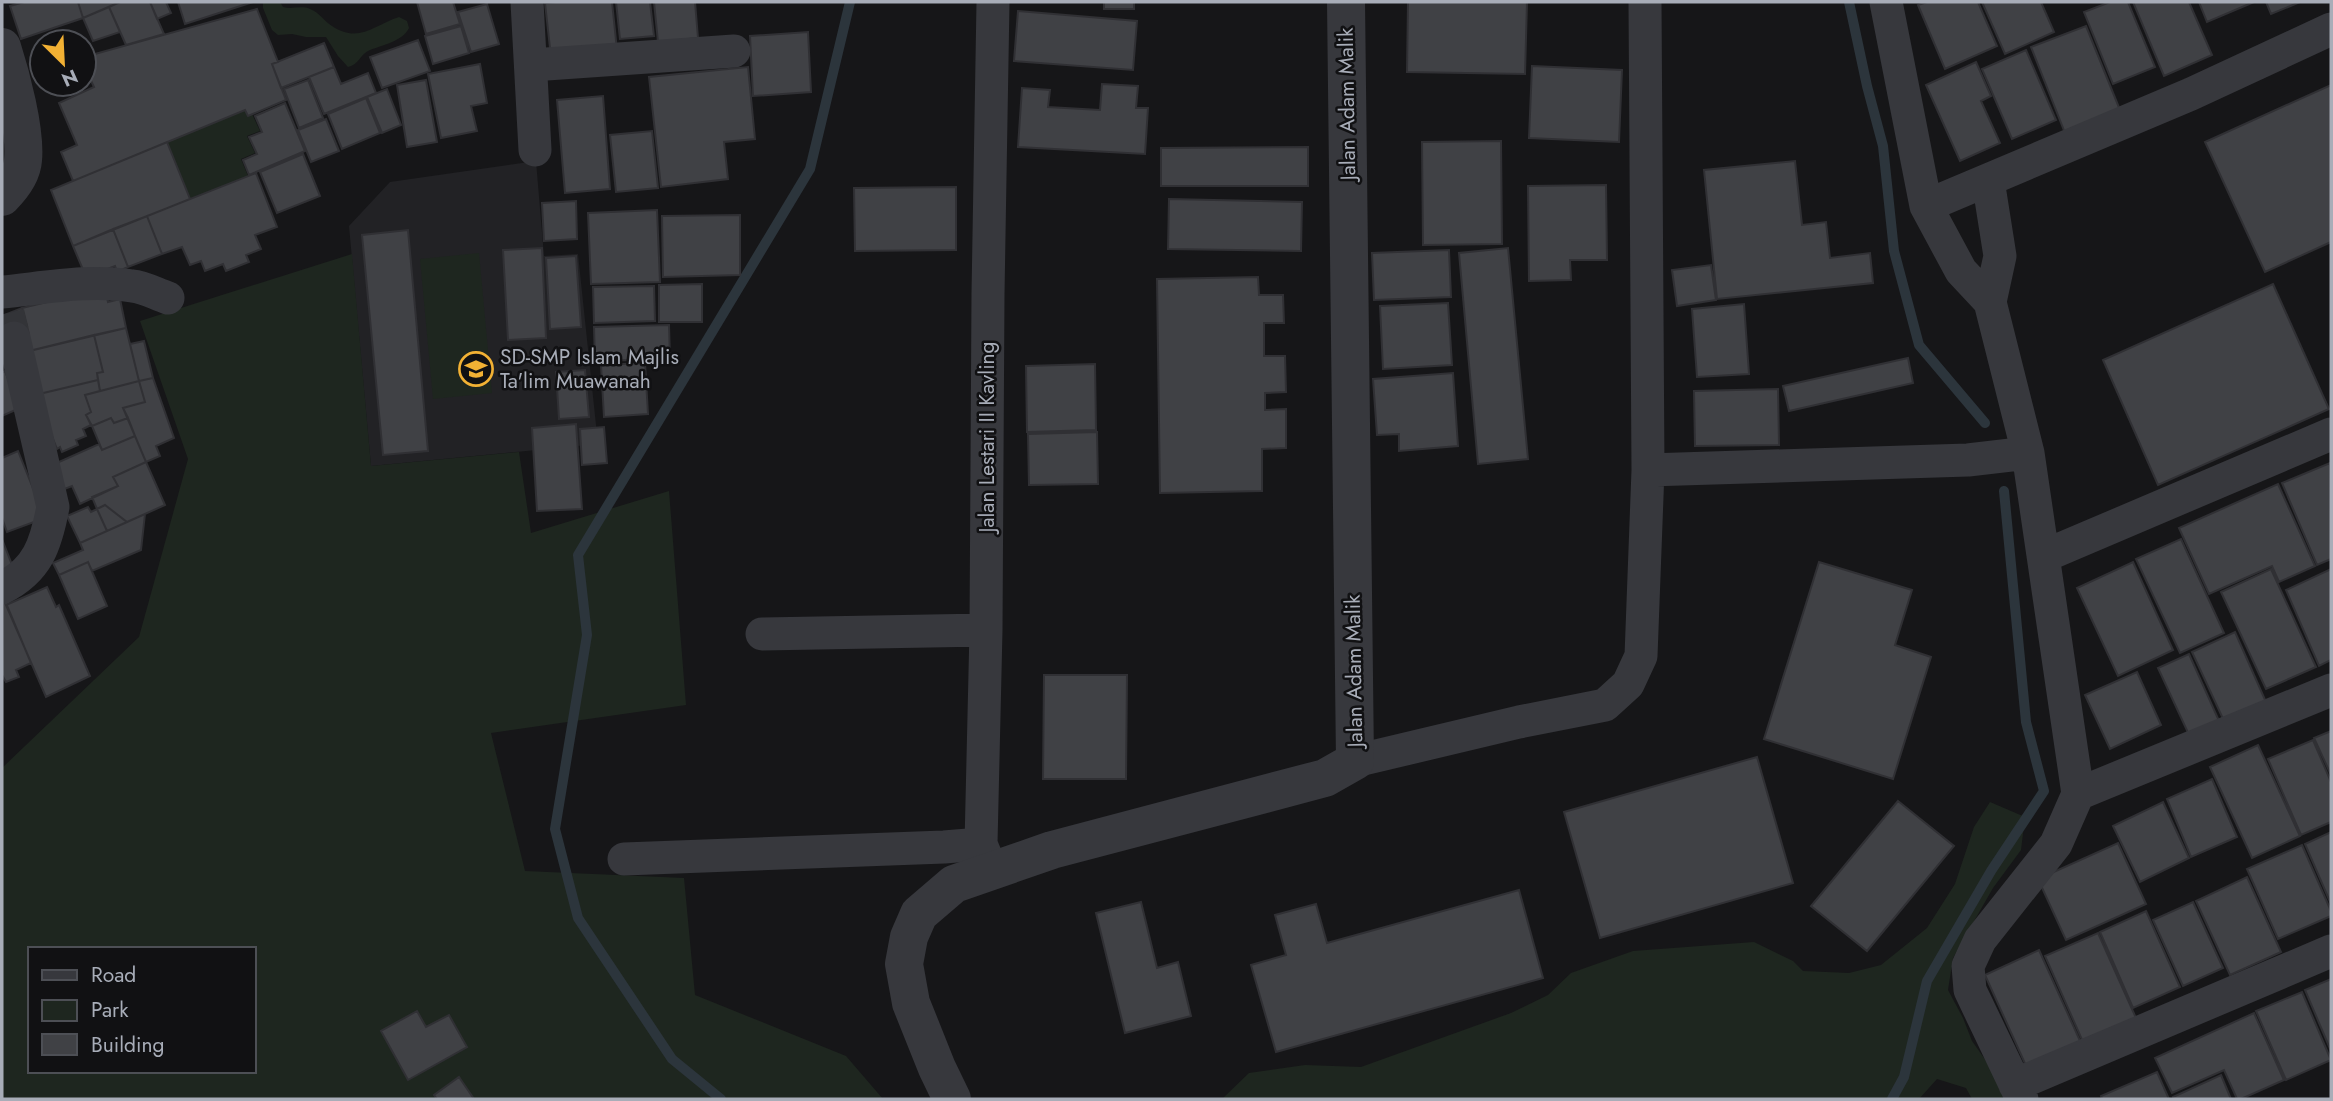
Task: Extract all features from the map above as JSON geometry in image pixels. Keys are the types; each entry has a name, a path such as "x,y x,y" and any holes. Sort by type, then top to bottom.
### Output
{"street":[{"path":"527,2 535,150"},
{"name":"Jalan Lestari II Kavling","path":"986,857 988,308 993,2"},
{"name":"Jalan Adam Malik","path":"952,1099 911,1003 904,964 909,937 919,914 986,857 1052,850 1325,778 1355,761 1346,2"},
{"path":"1355,761 1519,722 1605,705 1628,684 1641,656 1648,470 1645,2"},
{"path":"1886,2 1926,206 1961,271 1990,302"},
{"path":"1926,206 2191,94 2331,29"},
{"path":"2,47 20,119 23,161 16,180 2,197"},
{"path":"532,65 734,51"},
{"path":"1988,180 2000,256 1990,302 2028,453 2078,794 2056,844 1980,940 1968,966 1970,990 2018,1092 2331,951"},
{"path":"2,588 27,571 42,551 53,507 6,310 75,285 135,286 168,298"},
{"path":"2044,556 2331,433"},
{"path":"1648,470 1968,460 2028,453"},
{"path":"762,634 986,630"},
{"path":"2078,794 2331,690"},
{"path":"624,859 944,847 986,857"}],"shaded area":[{"name":"SD-SMP Islam Majlis Ta'lim Muawanah","path":"536,161 544,256 578,254 598,444 371,466 349,226 390,182"}],"green space":[{"path":"263,2 280,2 283,7 310,9 332,26 350,33 366,31 399,17 407,21 409,28 397,39 367,52 348,67 326,37 278,35 272,30"},
{"path":"245,110 248,116 252,114 260,131 247,136 255,153 241,159 248,176 190,199 167,142"},
{"path":"479,253 492,393 433,399 420,259"},
{"path":"352,254 371,466 519,452 531,533 669,491 686,705 491,733 525,871 684,878 695,995 846,1056 883,1099 2,1099 2,768 139,637 188,459 140,321"},
{"path":"1990,802 2025,817 2021,850 1993,888 1953,958 1948,990 1972,1041 2001,1082 2009,1099 1972,1099 1966,1088 1937,1079 1919,1099 1222,1099 1249,1073 1305,1065 1361,1067 1511,1013 1548,995 1571,973 1633,951 1754,942 1793,961 1803,971 1849,973 1881,965 1927,928 1955,884 1974,827"}],"building":[{"path":"24,2 78,2 83,18 53,28 28,28 28,37 21,39 10,6"},
{"path":"78,2 120,2 83,18"},
{"path":"120,2 150,2 164,34 126,45 109,7"},
{"path":"150,2 166,2 171,13 157,19"},
{"path":"178,2 253,2 185,24"},
{"path":"417,2 453,2 460,24 426,34"},
{"path":"612,2 617,50 551,57 545,3"},
{"path":"616,2 650,2 654,36 620,39"},
{"path":"654,2 695,2 698,38 658,42"},
{"path":"1104,2 1134,2 1134,9 1104,9"},
{"path":"1408,2 1527,2 1525,74 1407,72"},
{"path":"1927,2 1978,2 1997,46 1945,69 1918,5"},
{"path":"1982,2 2041,2 2054,32 2005,54"},
{"path":"2110,2 2128,2 2155,67 2113,84 2084,12"},
{"path":"2133,2 2189,2 2212,55 2164,76"},
{"path":"2199,2 2254,2 2207,22"},
{"path":"2266,2 2300,2 2271,14"},
{"path":"487,4 499,44 471,52 458,12"},
{"path":"109,7 120,32 98,39 98,28 87,28 83,18"},
{"path":"257,9 278,62 272,64 286,100 248,116 245,110 73,181 61,152 77,145 59,103 70,98 98,98 98,53"},
{"path":"1018,11 1137,21 1133,70 1014,61"},
{"path":"461,26 469,53 433,64 425,36"},
{"path":"2086,26 2120,110 2065,133 2031,47"},
{"path":"808,32 811,92 753,96 750,36"},
{"path":"418,40 430,71 382,88 370,57"},
{"path":"324,43 334,67 281,88 272,64"},
{"path":"2026,50 2056,120 2012,139 1982,69"},
{"path":"1976,62 1991,96 1981,101 2000,143 1960,161 1926,85"},
{"path":"480,64 487,103 471,106 477,131 441,138 428,74"},
{"path":"1532,66 1622,70 1619,142 1529,138"},
{"path":"334,67 341,84 368,73 376,93 324,114 309,77"},
{"path":"748,67 755,139 724,142 728,179 661,187 649,77"},
{"path":"308,80 323,118 299,128 284,89"},
{"path":"426,80 437,142 407,147 397,85"},
{"path":"1102,84 1138,86 1136,108 1148,108 1145,154 1018,147 1022,88 1050,90 1048,107 1100,110"},
{"path":"2331,85 2331,242 2265,272 2205,142"},
{"path":"387,89 401,125 382,133 367,97"},
{"path":"603,96 610,189 565,193 557,100"},
{"path":"366,98 380,133 342,149 328,114"},
{"path":"285,103 305,151 249,175 243,160 257,154 249,137 262,132 255,116"},
{"path":"326,119 339,151 311,162 298,130"},
{"path":"652,131 658,188 616,192 610,135"},
{"path":"1501,141 1502,244 1423,245 1422,142"},
{"path":"167,142 190,199 73,246 51,190"},
{"path":"1308,147 1308,186 1161,186 1161,148"},
{"path":"303,154 320,196 277,213 260,172"},
{"path":"1795,161 1802,225 1826,222 1830,258 1870,253 1873,283 1717,299 1704,170"},
{"path":"256,173 277,227 255,235 261,249 246,255 249,262 226,271 223,264 205,271 201,261 190,265 182,247 162,254 147,216"},
{"path":"1606,185 1607,260 1570,260 1571,280 1529,281 1528,186"},
{"path":"956,187 956,250 855,251 854,188"},
{"path":"1169,199 1302,202 1301,251 1168,249"},
{"path":"576,201 577,239 544,241 542,203"},
{"path":"657,210 660,282 591,284 588,213"},
{"path":"740,215 740,275 663,277 662,216"},
{"path":"147,216 162,254 128,267 113,229"},
{"path":"113,229 128,267 117,272 115,266 86,277 73,246"},
{"path":"408,230 428,451 383,455 362,235"},
{"path":"542,248 546,338 508,340 503,250"},
{"path":"1508,248 1528,459 1478,464 1459,253"},
{"path":"1449,250 1451,297 1374,300 1372,253"},
{"path":"576,256 581,327 550,329 546,258"},
{"path":"1711,265 1716,300 1677,306 1672,270"},
{"path":"1258,277 1259,295 1283,295 1284,323 1264,323 1264,356 1285,356 1286,392 1265,393 1265,410 1286,409 1286,448 1262,449 1262,491 1160,493 1157,279"},
{"path":"702,284 702,322 659,322 659,285"},
{"path":"2273,284 2329,409 2158,485 2103,360"},
{"path":"654,286 655,321 594,323 593,287"},
{"path":"105,288 108,302 120,299 126,328 25,352 18,328 27,326 22,308"},
{"path":"1448,303 1452,365 1383,369 1380,306"},
{"path":"1744,304 1749,374 1697,377 1692,309"},
{"path":"22,308 27,326 2,333 2,316"},
{"path":"669,325 670,359 595,361 594,327"},
{"path":"126,328 139,381 100,391 97,373 103,372 94,335"},
{"path":"94,335 103,372 97,373 98,380 35,395 25,352"},
{"path":"144,341 153,378 139,381 130,344"},
{"path":"1908,358 1913,383 1789,411 1783,386"},
{"path":"645,363 648,414 604,417 601,365"},
{"path":"1095,364 1096,430 1027,432 1026,366"},
{"path":"585,370 589,417 559,419 556,372"},
{"path":"5,371 20,408 2,416 2,373"},
{"path":"1453,373 1458,446 1399,451 1399,434 1377,435 1373,379"},
{"path":"153,378 174,438 156,446 160,456 146,462 123,408 145,402 139,381"},
{"path":"98,380 100,391 85,395 91,412 86,415 91,425 83,429 86,436 76,440 78,445 62,452 60,447 57,449 35,395"},
{"path":"139,381 145,402 123,408 128,418 114,423 111,418 92,426 86,415 91,412 85,395"},
{"path":"1778,389 1779,445 1695,446 1694,391"},
{"path":"111,418 114,423 128,418 135,436 102,450 92,426"},
{"path":"576,424 582,509 537,511 532,428"},
{"path":"604,427 607,463 582,465 580,429"},
{"path":"1097,432 1098,484 1029,485 1028,434"},
{"path":"135,436 146,462 113,477 118,486 80,504 72,486 62,490 50,466 99,444 102,450"},
{"path":"18,451 45,518 7,532 2,518 2,458"},
{"path":"146,462 165,505 127,522 105,505 97,509 92,497 118,486 113,477"},
{"path":"2330,463 2331,559 2317,565 2282,483"},
{"path":"2278,484 2315,566 2279,582 2272,566 2209,594 2179,528"},
{"path":"105,505 127,522 107,531 97,509"},
{"path":"88,507 91,512 97,509 107,531 80,543 67,516"},
{"path":"145,514 141,550 92,571 88,562 59,575 53,563 83,550 80,543"},
{"path":"2,539 14,570 2,575"},
{"path":"2181,539 2224,633 2180,653 2136,559"},
{"path":"88,562 107,606 78,619 59,575"},
{"path":"1819,562 1912,590 1895,645 1931,657 1893,779 1764,739"},
{"path":"2133,562 2173,650 2118,676 2077,588"},
{"path":"2271,569 2316,667 2266,689 2221,592"},
{"path":"2331,569 2331,660 2319,666 2286,590"},
{"path":"47,587 56,607 59,605 90,676 46,697 6,605"},
{"path":"3,596 31,663 16,670 19,677 6,682 2,675"},
{"path":"2235,632 2266,702 2224,721 2192,652"},
{"path":"2189,654 2220,723 2190,737 2158,668"},
{"path":"2137,672 2161,725 2110,749 2085,695"},
{"path":"1044,675 1127,675 1126,779 1043,779"},
{"path":"2331,731 2331,775 2314,738"},
{"path":"2313,740 2331,782 2331,822 2301,835 2268,759"},
{"path":"2258,745 2300,836 2252,858 2210,767"},
{"path":"1757,757 1793,883 1600,938 1564,812"},
{"path":"2212,779 2237,837 2191,857 2167,799"},
{"path":"1898,801 1954,846 1867,951 1811,906"},
{"path":"2163,802 2189,858 2140,882 2113,826"},
{"path":"2331,832 2331,904 2305,844"},
{"path":"2118,843 2146,904 2066,940 2038,879"},
{"path":"2302,845 2331,916 2278,939 2247,869"},
{"path":"2247,877 2281,952 2230,975 2196,901"},
{"path":"1519,890 1543,978 1276,1052 1251,965 1286,955 1275,915 1316,904 1327,943"},
{"path":"1141,902 1157,968 1178,962 1191,1016 1125,1033 1096,913"},
{"path":"2193,902 2223,968 2183,986 2153,920"},
{"path":"2146,911 2180,987 2133,1008 2100,932"},
{"path":"2098,933 2136,1018 2083,1042 2045,956"},
{"path":"2039,950 2081,1043 2027,1068 1985,975"},
{"path":"2331,979 2331,1051 2305,990"},
{"path":"2302,992 2331,1060 2286,1080 2256,1011"},
{"path":"417,1011 426,1027 449,1015 467,1047 408,1080 381,1031"},
{"path":"2254,1013 2284,1080 2237,1099 2224,1070 2172,1093 2155,1058"},
{"path":"2157,1072 2169,1099 2102,1099 2101,1096"},
{"path":"2221,1075 2231,1099 2173,1097"},
{"path":"459,1077 474,1099 437,1099 434,1095"}],"waterway":[{"path":"721,1099 672,1059 578,918 555,829 587,635 578,555 810,169 850,2"},
{"path":"1849,2 1883,146 1894,251 1919,345 1985,423"},
{"path":"1892,1099 1904,1077 1927,981 1991,871 2044,791 2026,722 2004,491"}],"tunnel":[{"path":"8,313 14,338"}],"place":[{"name":"SD-SMP Islam Majlis Ta'lim Muawanah","path":"476,369"}]}
